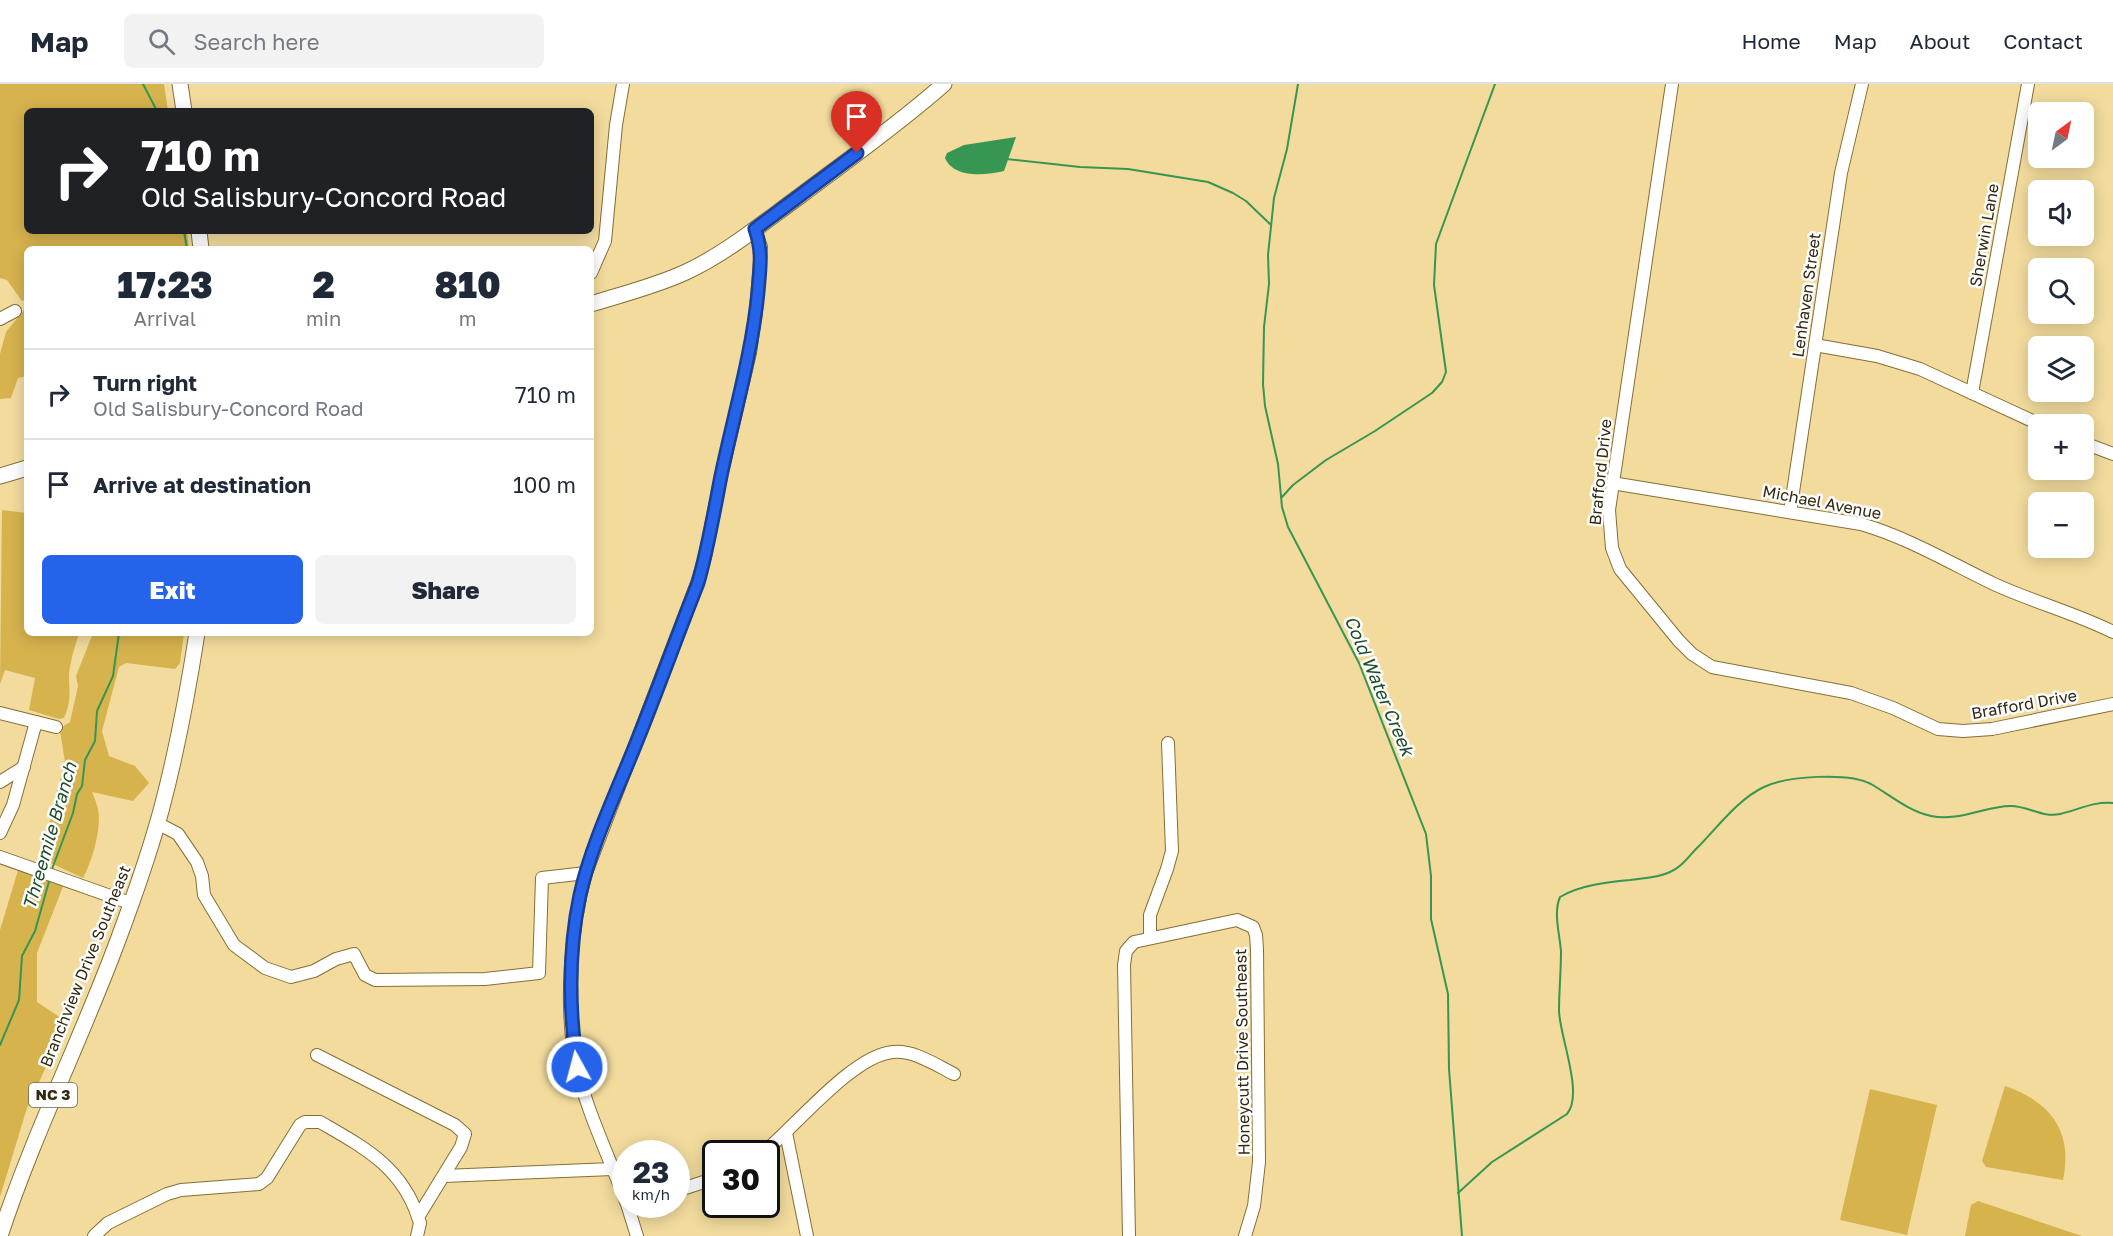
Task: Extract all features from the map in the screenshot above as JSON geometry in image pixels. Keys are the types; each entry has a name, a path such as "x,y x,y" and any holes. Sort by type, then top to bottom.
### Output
{"main road":[{"path":"180,84 184,108"},
{"path":"594,303 686,272 755,229 915,110 944,84"},
{"path":"0,476 24,469"},
{"name":"Branchview Drive Southeast","path":"0,1236 48,1106 135,892 157,823 179,734 196,636"}],"street":[{"path":"594,266 605,241 622,84"},
{"name":"Brafford Drive","path":"1672,84 1609,510 1610,535 1620,569 1678,641 1692,654 1712,667 1851,693 1893,708 1938,729 1963,731 1992,729 2113,704"},
{"name":"Lenhaven Street","path":"1790,512 1841,173 1862,84"},
{"name":"Sherwin Lane","path":"1972,393 2028,84"},
{"path":"612,1166 589,1108 577,1067 572,1028 573,940 586,873 698,583 705,557 750,352 761,248 755,229"},
{"path":"0,319 15,311"},
{"path":"1815,345 1893,360 1920,369 2028,419"},
{"path":"2094,447 2113,454"},
{"name":"Michael Avenue","path":"1612,483 1877,528 1914,543 2002,587 2113,632"},
{"path":"0,712 56,727"},
{"path":"0,833 12,805 36,722"},
{"path":"1150,938 1150,915 1172,852 1168,743"},
{"path":"0,782 24,767"},
{"path":"157,823 178,834 197,862 202,876 204,895 234,945 265,968 291,977 314,971 336,959 354,954 365,975 375,980 485,979 539,973 542,878 586,873"},
{"path":"0,857 130,903"},
{"name":"Honeycutt Drive Southeast","path":"1129,1236 1124,958 1126,951 1134,942 1238,920 1253,927 1256,935 1260,1162 1254,1206 1245,1236"},
{"path":"778,1140 843,1078 874,1056 894,1052 907,1053 954,1074"},
{"path":"316,1055 462,1130 465,1134 461,1147 418,1217"},
{"path":"94,1236 108,1223 167,1194 181,1190 259,1184 267,1178 300,1125 312,1121 320,1122 376,1156 403,1187 420,1223 417,1236"},
{"path":"786,1133 807,1236"},
{"path":"444,1176 612,1169"},
{"path":"633,1218 637,1236"}],"shaded area":[{"path":"0,84 164,84 168,108 24,108 24,234 187,234 189,246 24,246 24,300 22,301 7,280 0,278"},
{"path":"1016,137 1004,171 971,174 955,169 945,158 947,153 964,145"},
{"path":"24,310 24,377 18,378 11,398 0,399 0,354 6,332"},
{"path":"2,510 24,513 24,636 78,636 70,664 69,701 64,718 59,719 29,710 35,678 5,670 0,684"},
{"path":"92,636 184,636 180,663 175,669 126,663 119,667 102,731 109,756 135,766 149,783 133,801 92,792 98,809 99,826 93,854 83,878 42,859 65,762 60,731 70,722 78,686 76,676"},
{"path":"19,867 64,884 37,953 37,1002 67,1022 27,1108 0,1197 0,930"},
{"path":"2005,1086 2035,1101 2055,1121 2065,1147 2063,1180 1986,1167 1982,1161"},
{"path":"1870,1089 1937,1105 1907,1235 1840,1220"},
{"path":"1978,1201 2082,1236 1965,1236 1971,1205"}],"waterway":[{"name":"Threemile Branch","path":"143,84 155,108"},
{"name":"Cold Water Creek","path":"1298,84 1287,149 1274,198 1268,255 1269,284 1264,327 1265,406 1278,464 1282,507 1288,527 1359,663 1426,834 1431,876 1431,919 1448,994 1449,1069 1462,1236"},
{"path":"1282,497 1293,485 1326,460 1432,393 1442,382 1446,372 1434,285 1436,244 1495,84"},
{"path":"1006,159 1080,167 1128,169 1208,182 1246,201 1271,225"},
{"name":"Threemile Branch","path":"184,234 186,246"},
{"name":"Threemile Branch","path":"52,869 73,813 77,794 82,786 85,760 95,741 97,711 113,676 119,636"},
{"path":"1458,1193 1492,1162 1567,1114 1572,1105 1570,1065 1559,1011 1561,952 1557,917 1560,897 1585,887 1656,877 1674,870 1685,862 1728,814 1745,799 1764,787 1787,780 1818,777 1861,780 1923,814 1941,817 2011,806 2054,815 2093,805 2113,803"},
{"name":"Threemile Branch","path":"0,1045 19,1000 22,956 35,931 50,878"}],"route":[{"path":"577,1067 572,1028 571,979 573,940 580,895 622,776 698,583 705,557 750,352 761,248 755,229 857,153"}]}
